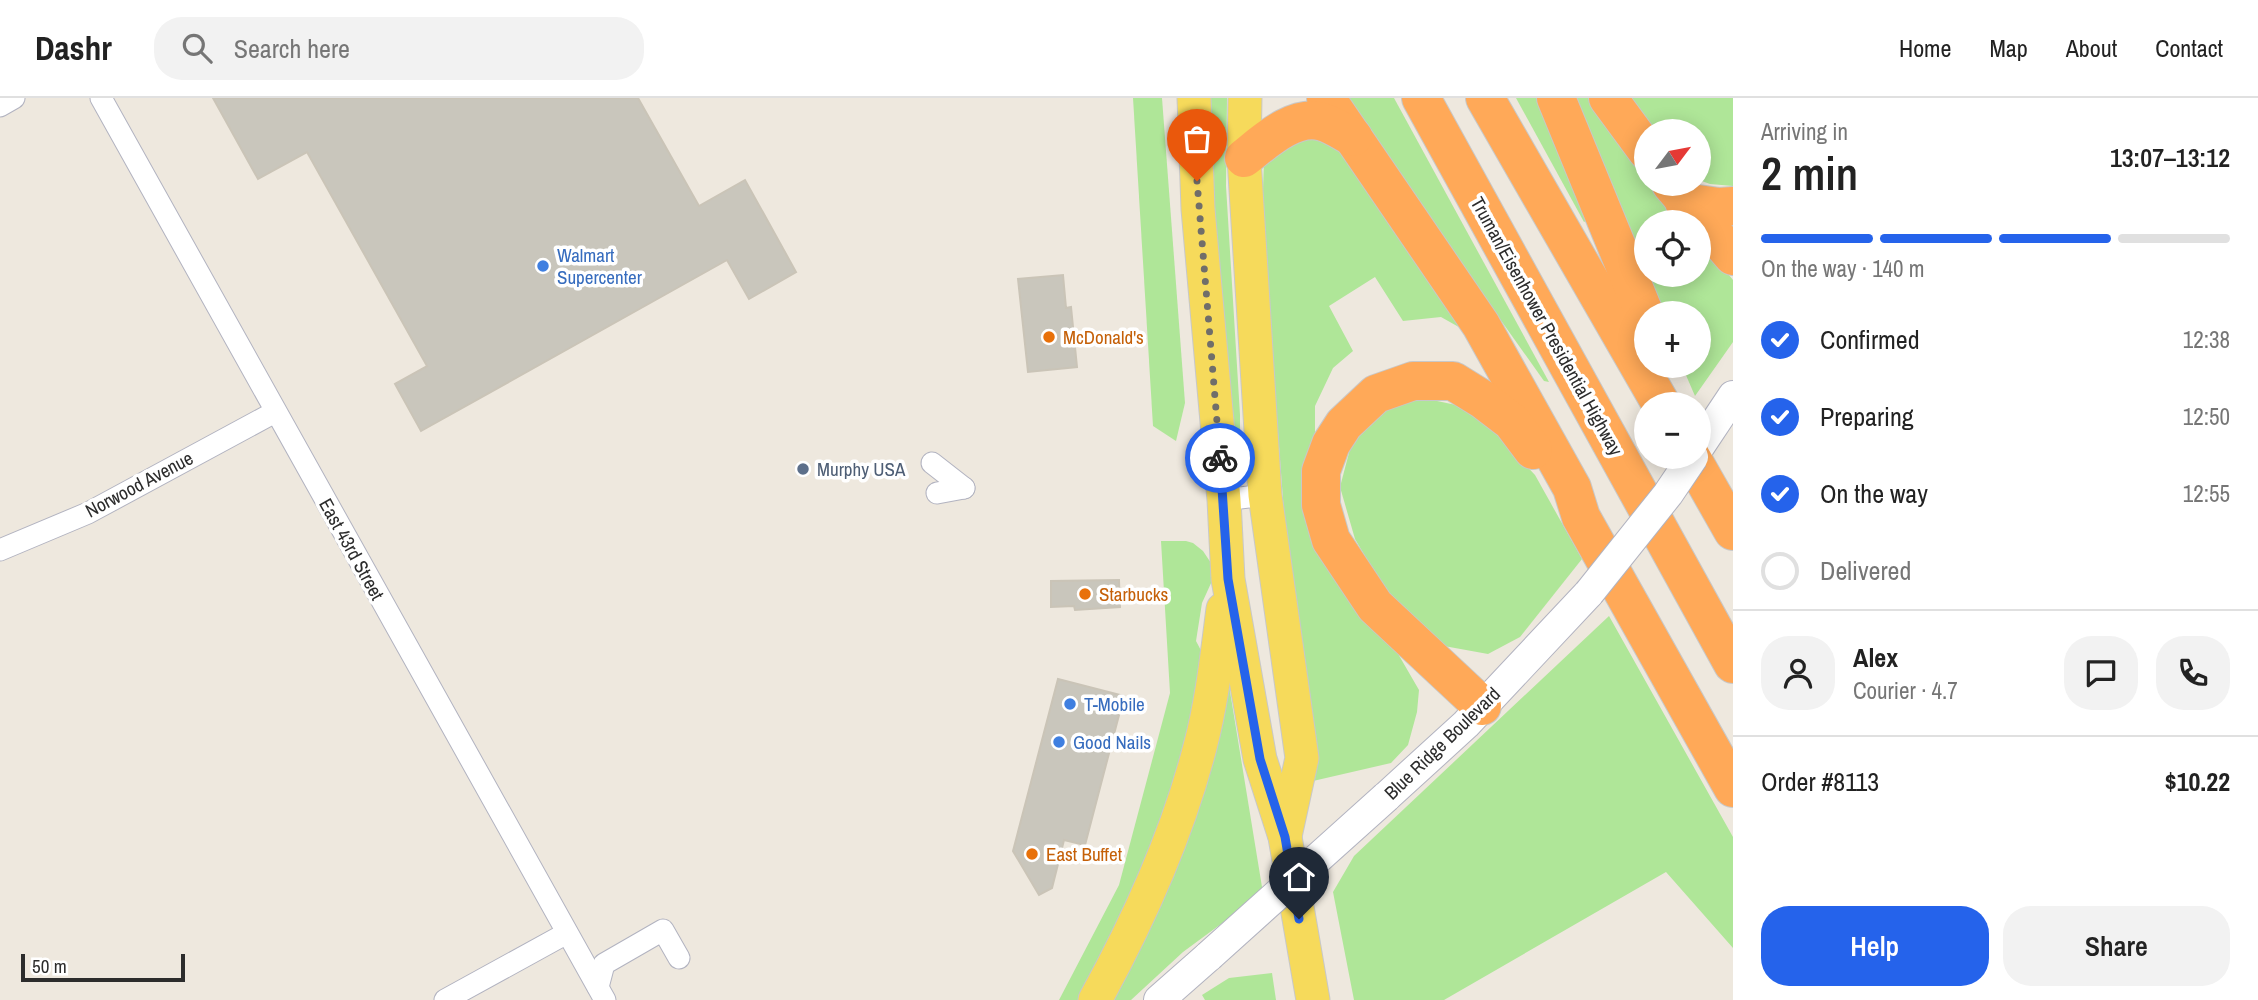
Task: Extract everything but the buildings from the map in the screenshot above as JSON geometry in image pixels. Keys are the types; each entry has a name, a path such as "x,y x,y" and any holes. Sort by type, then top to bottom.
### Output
{"highway":[{"path":"1326,98 1481,325 1572,488 1581,517"},
{"name":"Truman/Eisenhower Presidential Highway","path":"1421,98 1733,664"},
{"path":"1485,98 1654,392"},
{"path":"1556,98 1639,301"},
{"path":"1608,98 1634,133"},
{"path":"1244,158 1270,136 1298,122 1321,121 1353,137"},
{"path":"1681,196 1733,256"},
{"path":"1687,196 1719,207 1733,206"},
{"path":"1482,706 1376,606 1331,540 1321,505 1321,471 1331,444 1344,424 1376,394 1413,381 1452,381 1512,422 1581,517 1733,788"},
{"path":"1699,469 1733,531"},
{"path":"1704,469 1713,494"}],"main road":[{"path":"1194,98 1198,209 1224,500 1228,579 1260,759 1285,837 1313,1000"},
{"path":"1245,98 1244,158 1265,495 1302,758 1285,837"},
{"path":"1095,1000 1133,931 1175,827 1192,774 1213,682 1228,579"}],"street":[{"path":"0,106 13,98"},
{"name":"East 43rd Street","path":"101,98 601,993"},
{"path":"1711,429 1733,396"},
{"name":"Norwood Avenue","path":"0,550 88,513 275,412"},
{"path":"932,463 964,488 937,493"},
{"name":"Blue Ridge Boulevard","path":"1159,1000 1386,797 1482,706 1589,593 1668,494 1684,469"},
{"path":"1224,500 1265,495"},
{"path":"601,993 604,964 663,930 679,958"},
{"path":"446,1000 567,933"}],"green space":[{"path":"1133,98 1162,98 1185,403 1176,441 1153,426"},
{"path":"1202,98 1227,98 1226,186 1240,415 1240,444 1234,458"},
{"path":"1343,98 1394,98 1549,382 1544,381"},
{"path":"1516,98 1539,98 1589,219 1584,222"},
{"path":"1567,98 1590,98 1634,157 1634,196 1665,196 1676,210 1634,210 1634,255"},
{"path":"1628,98 1733,98 1733,186 1712,184 1712,119 1643,119"},
{"path":"1294,134 1336,145 1473,335 1441,317 1403,321 1375,277 1329,306 1353,351 1333,368 1315,406 1315,461 1324,526 1419,690 1417,712 1408,745 1391,763 1313,781 1285,526 1262,220 1264,160"},
{"path":"1711,253 1733,280 1733,342 1711,373 1711,301 1654,301 1648,287 1711,287"},
{"path":"1687,378 1708,378 1698,392 1693,392"},
{"path":"1423,398 1456,405 1487,424 1535,475 1582,559 1520,637 1488,654 1444,646 1386,592 1355,539 1340,487 1350,449 1363,428 1394,402"},
{"path":"1161,541 1193,543 1211,563 1212,581 1202,603 1196,641 1206,660 1160,838 1083,1000 1059,1000 1119,885 1170,693"},
{"path":"1609,616 1733,837 1733,948 1666,872 1444,1000 1354,1000 1333,892 1354,856"},
{"path":"1226,667 1263,893 1183,952 1131,1000 1104,1000"},
{"path":"1272,973 1276,1000 1205,1000 1202,995 1229,978"}],"way so far":[{"path":"1197,181 1220,458"}],"place":[{"name":"Walmart Supercenter","path":"543,266"},
{"name":"McDonald's","path":"1049,337"},
{"name":"Murphy USA","path":"803,469"},
{"name":"Starbucks","path":"1085,594"},
{"name":"T-Mobile","path":"1070,704"},
{"name":"Good Nails","path":"1059,742"},
{"name":"East Buffet","path":"1032,854"}],"route":[{"path":"1220,458 1228,579 1260,759 1285,837 1299,919"}]}
